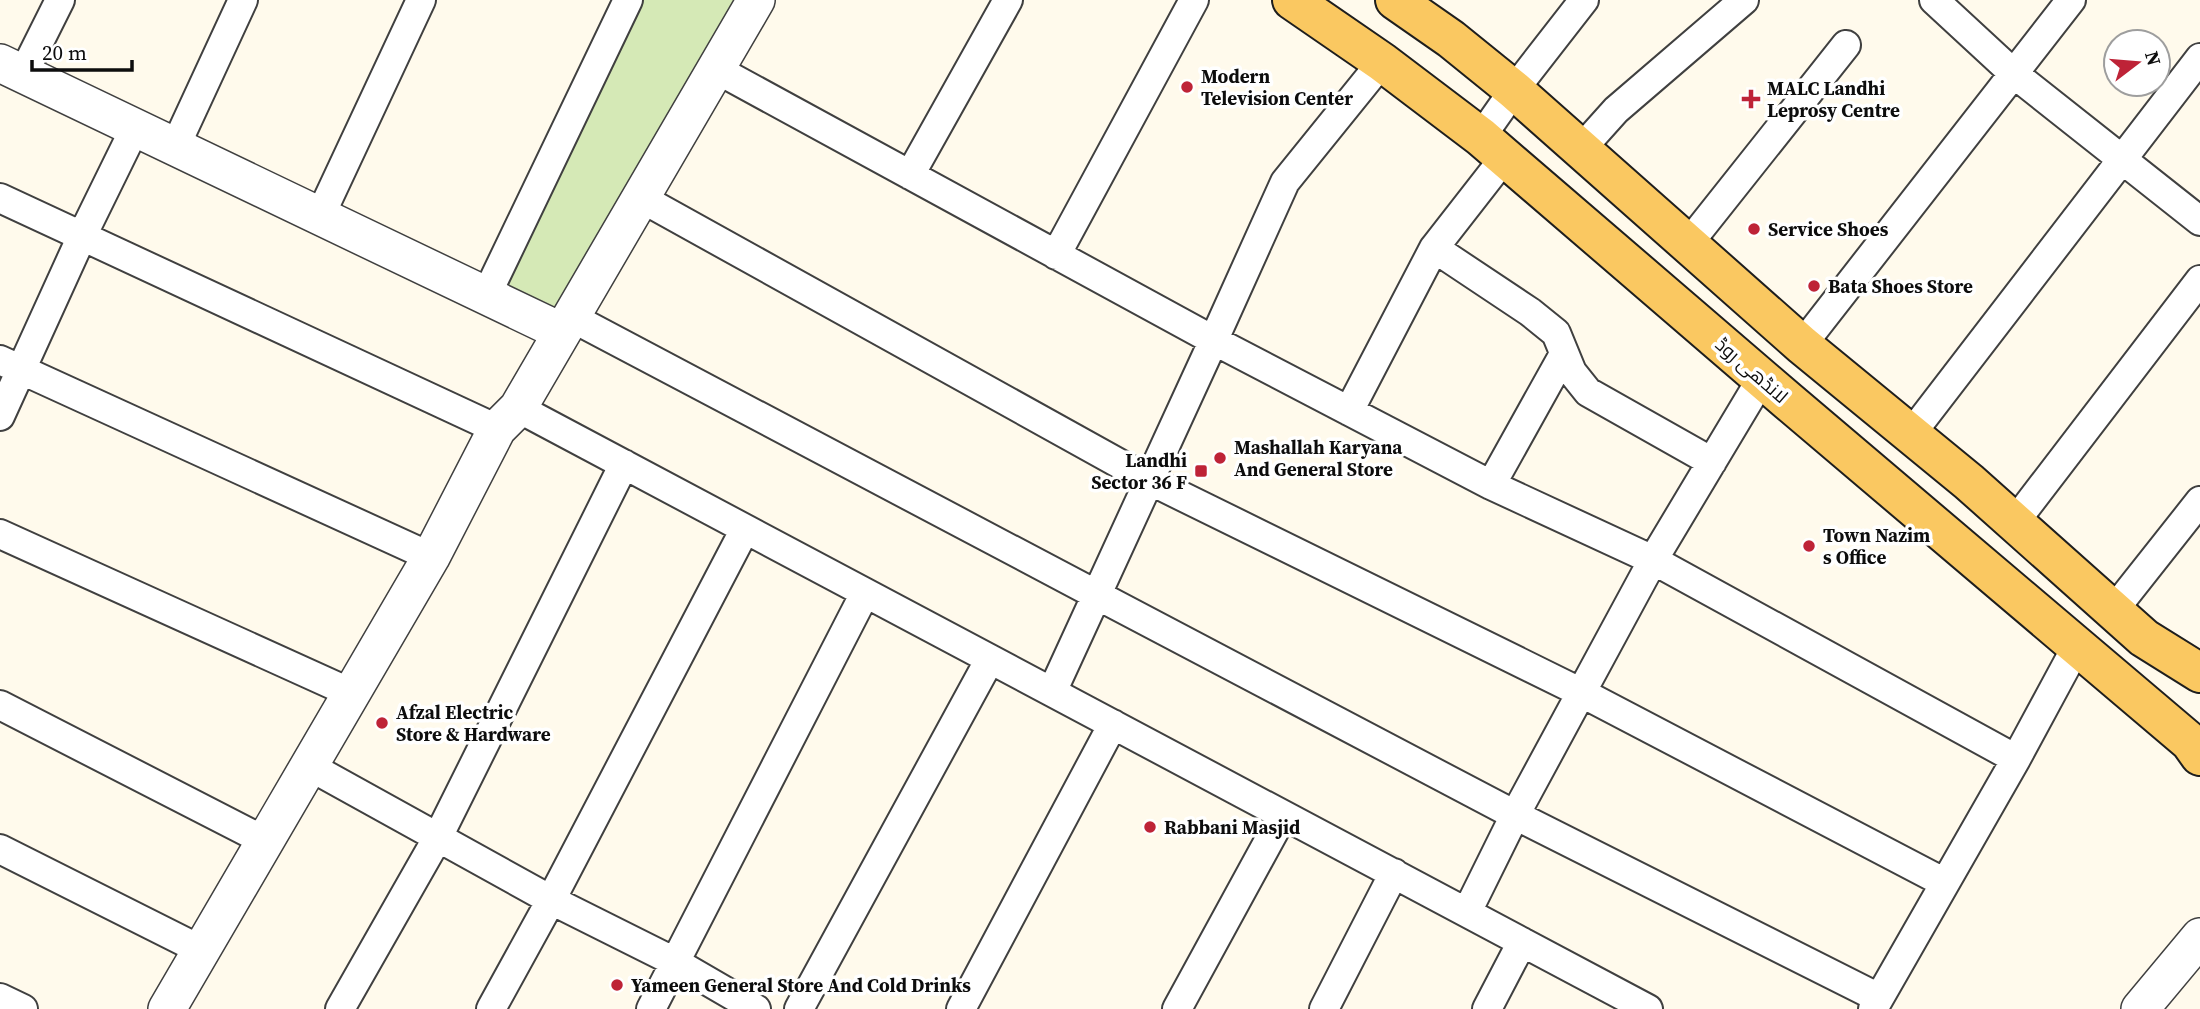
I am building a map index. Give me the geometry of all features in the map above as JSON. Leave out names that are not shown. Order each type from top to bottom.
[{"type":"main road","name":"لانڈھی روڈ","points":[[1292,0],[1382,62],[1493,147],[2190,742],[2200,755]]},
{"type":"main road","points":[[1395,0],[1451,39],[1514,90],[1802,345],[1911,434],[2144,639],[2200,673]]},
{"type":"street","points":[[60,0],[12,69],[485,296],[567,324],[1097,596],[1876,1004],[2016,759],[2077,646]]},
{"type":"street","points":[[174,147],[243,0]]},
{"type":"street","points":[[320,216],[421,0]]},
{"type":"street","points":[[485,296],[628,0]]},
{"type":"street","points":[[910,175],[1008,0]]},
{"type":"street","points":[[1056,255],[1194,0]]},
{"type":"street","points":[[1349,411],[1434,248],[1493,147],[1514,90],[1584,0]]},
{"type":"street","points":[[1581,149],[1616,110],[1744,0]]},
{"type":"street","points":[[1934,0],[2013,73],[2200,221]]},
{"type":"street","points":[[1802,345],[2071,0]]},
{"type":"street","points":[[167,1009],[431,557],[507,418],[567,324],[716,69],[748,3]]},
{"type":"street","points":[[1688,244],[1846,45]]},
{"type":"street","points":[[1911,434],[2200,58]]},
{"type":"street","points":[[1052,692],[1285,182],[1382,62]]},
{"type":"street","points":[[716,69],[1213,340],[1491,485],[1653,560],[2016,759]]},
{"type":"street","points":[[0,416],[11,365],[82,236],[135,128]]},
{"type":"street","points":[[0,198],[82,236],[507,418],[624,464],[1467,912],[1639,1007]]},
{"type":"street","points":[[641,198],[1149,480],[1582,693],[1945,883]]},
{"type":"street","points":[[1434,248],[1556,333],[1572,372],[1588,391],[1712,463]]},
{"type":"street","points":[[2014,523],[2200,280]]},
{"type":"street","points":[[1491,485],[1564,354]]},
{"type":"street","points":[[11,365],[431,557]]},
{"type":"street","points":[[1467,912],[1516,814],[1653,560],[1762,378]]},
{"type":"street","points":[[340,1009],[438,837],[624,464]]},
{"type":"street","points":[[2113,611],[2200,502]]},
{"type":"street","points":[[491,1009],[745,529]]},
{"type":"street","points":[[0,534],[351,693]]},
{"type":"street","points":[[650,1009],[865,593]]},
{"type":"street","points":[[799,1009],[990,659]]},
{"type":"street","points":[[0,705],[265,841]]},
{"type":"street","points":[[961,1009],[1113,724]]},
{"type":"street","points":[[309,766],[551,900],[676,962],[756,1009]]},
{"type":"street","points":[[1177,1009],[1283,815]]},
{"type":"street","points":[[0,849],[201,950]]},
{"type":"street","points":[[1324,1009],[1394,873]]},
{"type":"street","points":[[2140,1009],[2200,937]]},
{"type":"street","points":[[1487,1009],[1521,942]]},
{"type":"street","points":[[0,998],[23,1009]]},
{"type":"green space","points":[[628,0],[736,0],[562,332],[486,296]]},
{"type":"place","name":"Modern Television Center","points":[[1187,87]]},
{"type":"place","name":"MALC Landhi Leprosy Centre","points":[[1751,99]]},
{"type":"place","name":"Service Shoes","points":[[1754,229]]},
{"type":"place","name":"Bata Shoes Store","points":[[1814,286]]},
{"type":"place","name":"Mashallah Karyana And General Store","points":[[1220,458]]},
{"type":"place","name":"Landhi Sector 36 F","points":[[1201,471]]},
{"type":"place","name":"Town Nazim s Office","points":[[1809,546]]},
{"type":"place","name":"Afzal Electric Store & Hardware","points":[[382,723]]},
{"type":"place","name":"Rabbani Masjid","points":[[1150,827]]},
{"type":"place","name":"Yameen General Store And Cold Drinks","points":[[617,985]]}]
